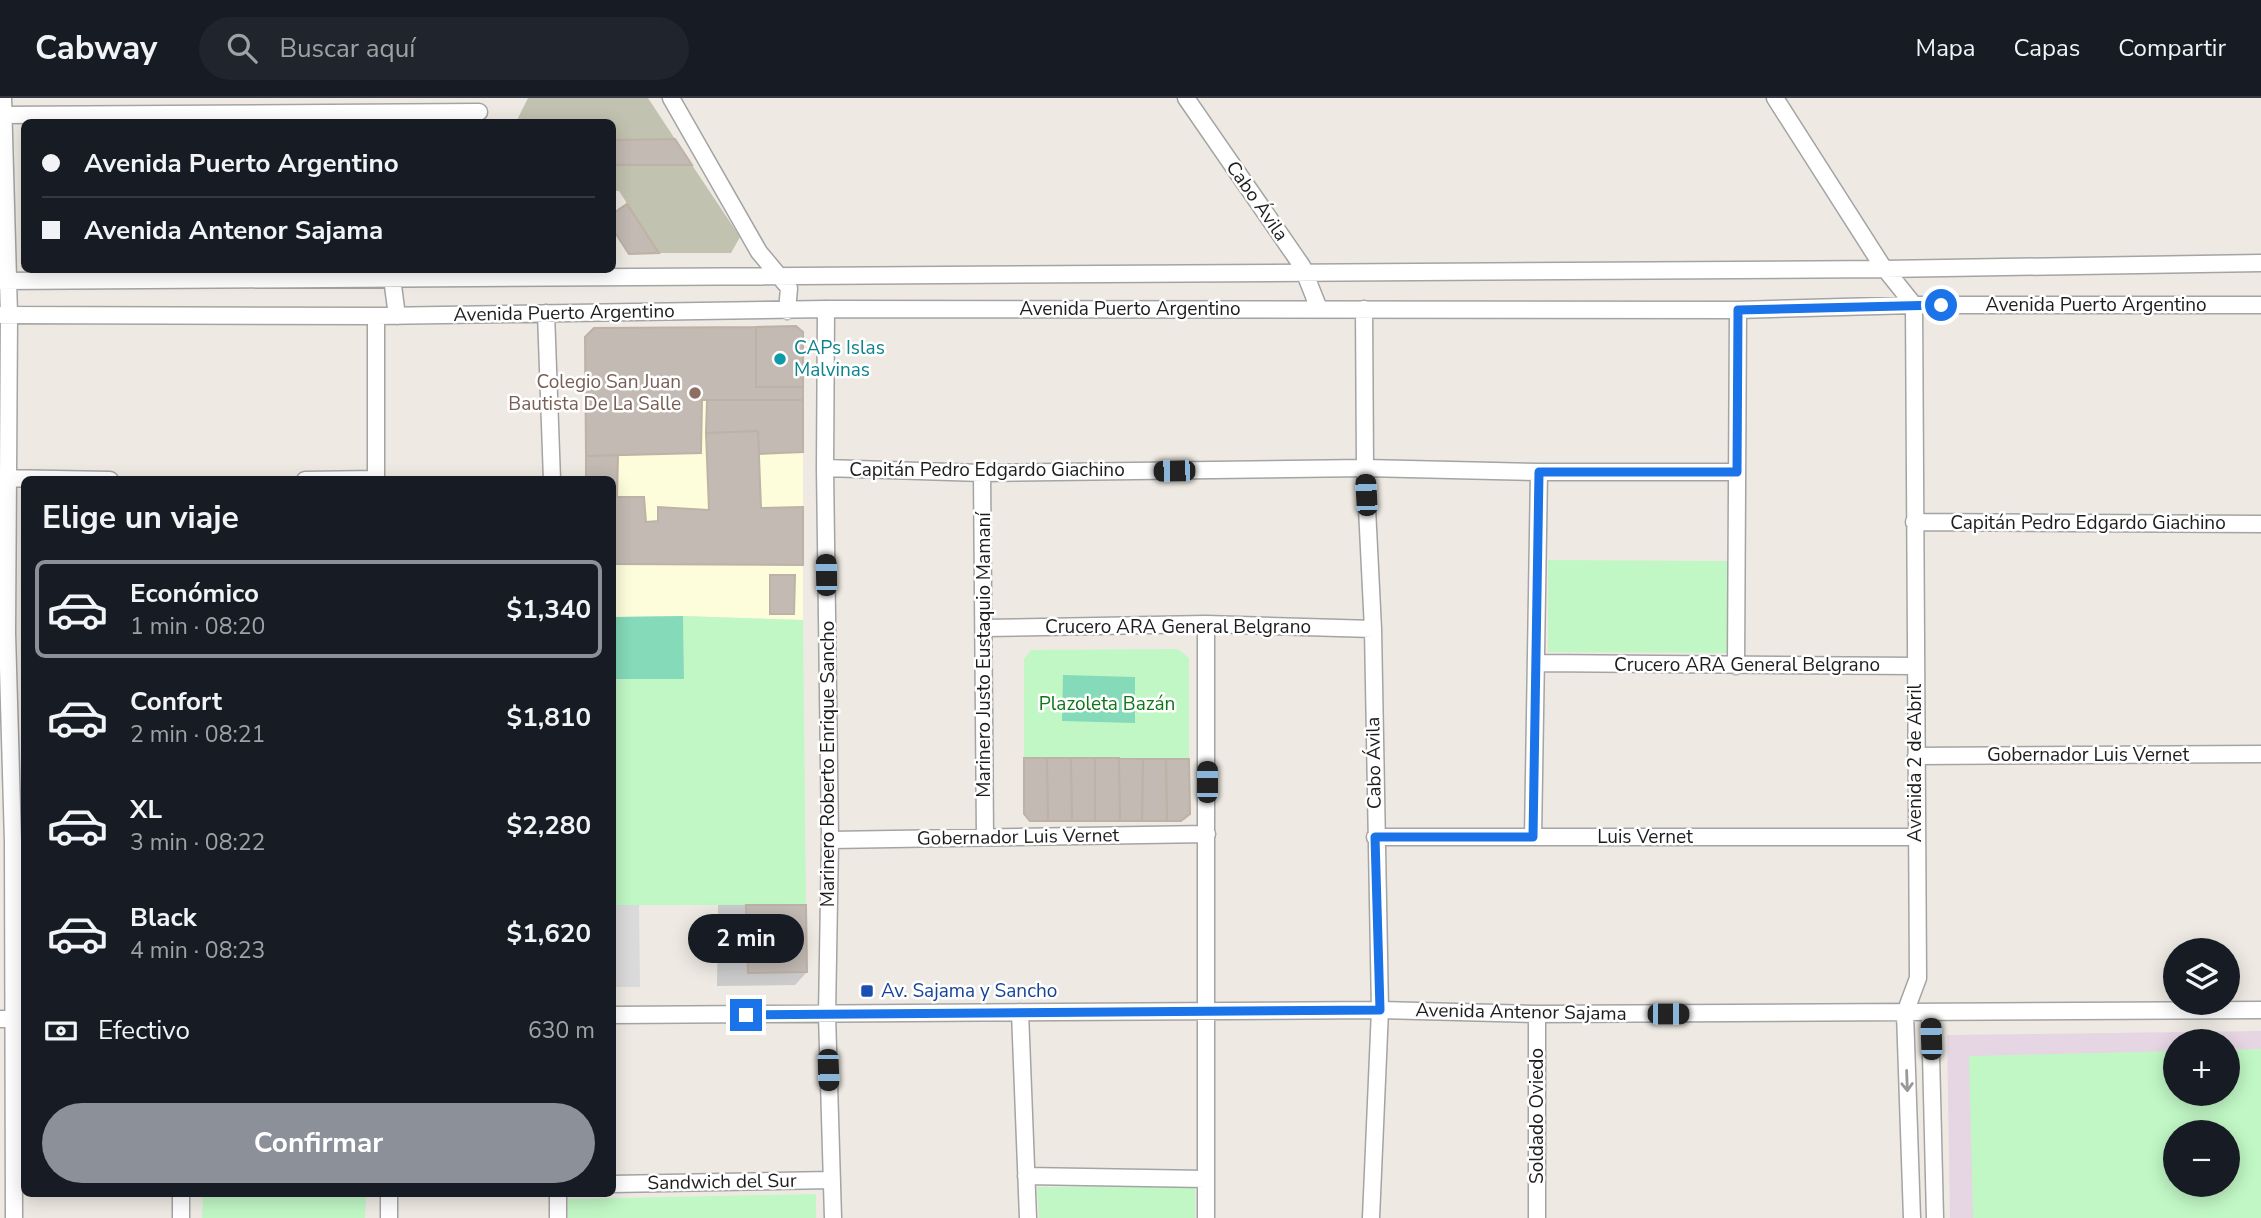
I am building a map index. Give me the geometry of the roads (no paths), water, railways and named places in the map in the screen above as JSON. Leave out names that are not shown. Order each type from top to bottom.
[{"type":"street","points":[[3,98],[4,633],[19,842],[12,1019],[14,1218]]},
{"type":"street","points":[[671,98],[760,252],[789,288],[787,311]]},
{"type":"street","name":"Cabo Ávila","points":[[1186,98],[1304,272],[1320,309]]},
{"type":"street","points":[[1775,98],[1885,269],[1914,305]]},
{"type":"street","points":[[2,115],[479,111]]},
{"type":"street","name":"Avenida Puerto Argentino","points":[[4,281],[394,274],[779,275],[1885,269],[2261,264]]},
{"type":"street","points":[[394,274],[397,316]]},
{"type":"street","name":"Avenida Puerto Argentino","points":[[5,315],[397,316],[826,309],[1738,310],[1914,305],[2261,305]]},
{"type":"street","name":"Avenida 2 de Abril","points":[[1912,1218],[1905,1013],[1917,978],[1914,305]]},
{"type":"street","name":"Marinero Roberto Enrique Sancho","points":[[826,309],[825,468],[830,840],[827,1015],[833,1218]]},
{"type":"street","name":"Cabo Ávila","points":[[1364,309],[1365,468],[1373,629],[1380,1010],[1371,1218]]},
{"type":"street","points":[[1736,666],[1738,310]]},
{"type":"street","points":[[546,313],[552,476]]},
{"type":"street","points":[[376,316],[376,476]]},
{"type":"street","name":"Capitán Pedro Edgardo Giachino","points":[[825,468],[982,473],[1365,468],[1539,472],[1737,472]]},
{"type":"street","points":[[1533,837],[1539,472]]},
{"type":"street","name":"Marinero Justo Eustaquio Mamaní","points":[[982,473],[985,837]]},
{"type":"street","name":"Capitán Pedro Edgardo Giachino","points":[[1914,522],[2261,524]]},
{"type":"street","points":[[1206,624],[1206,1218]]},
{"type":"street","name":"Crucero ARA General Belgrano","points":[[984,628],[1206,624],[1373,629]]},
{"type":"street","name":"Crucero ARA General Belgrano","points":[[1537,663],[1915,666]]},
{"type":"street","name":"Gobernador Luis Vernet","points":[[1916,756],[2261,754]]},
{"type":"street","name":"Gobernador Luis Vernet","points":[[830,840],[1207,834]]},
{"type":"street","name":"Luis Vernet","points":[[1375,837],[1916,837]]},
{"type":"street","name":"Avenida Antenor Sajama","points":[[616,1015],[1380,1010],[1536,1014],[2261,1010]]},
{"type":"street","points":[[1020,1012],[1028,1218]]},
{"type":"street","points":[[1930,1013],[1935,1218]]},
{"type":"street","name":"Soldado Oviedo","points":[[1536,1014],[1537,1218]]},
{"type":"street","points":[[1027,1176],[1206,1179]]},
{"type":"street","name":"Sandwich del Sur","points":[[616,1184],[832,1180]]},
{"type":"street","points":[[181,1197],[181,1218]]},
{"type":"street","points":[[389,1197],[389,1218]]},
{"type":"street","points":[[558,1197],[558,1218]]},
{"type":"place","name":"CAPs Islas Malvinas","points":[[780,359]]},
{"type":"place","name":"Colegio San Juan Bautista De La Salle","points":[[695,393]]},
{"type":"place","name":"Av. Sajama y Sancho","points":[[867,991]]},
{"type":"park label","name":"Plazoleta Bazán","points":[[1107,704]]}]
